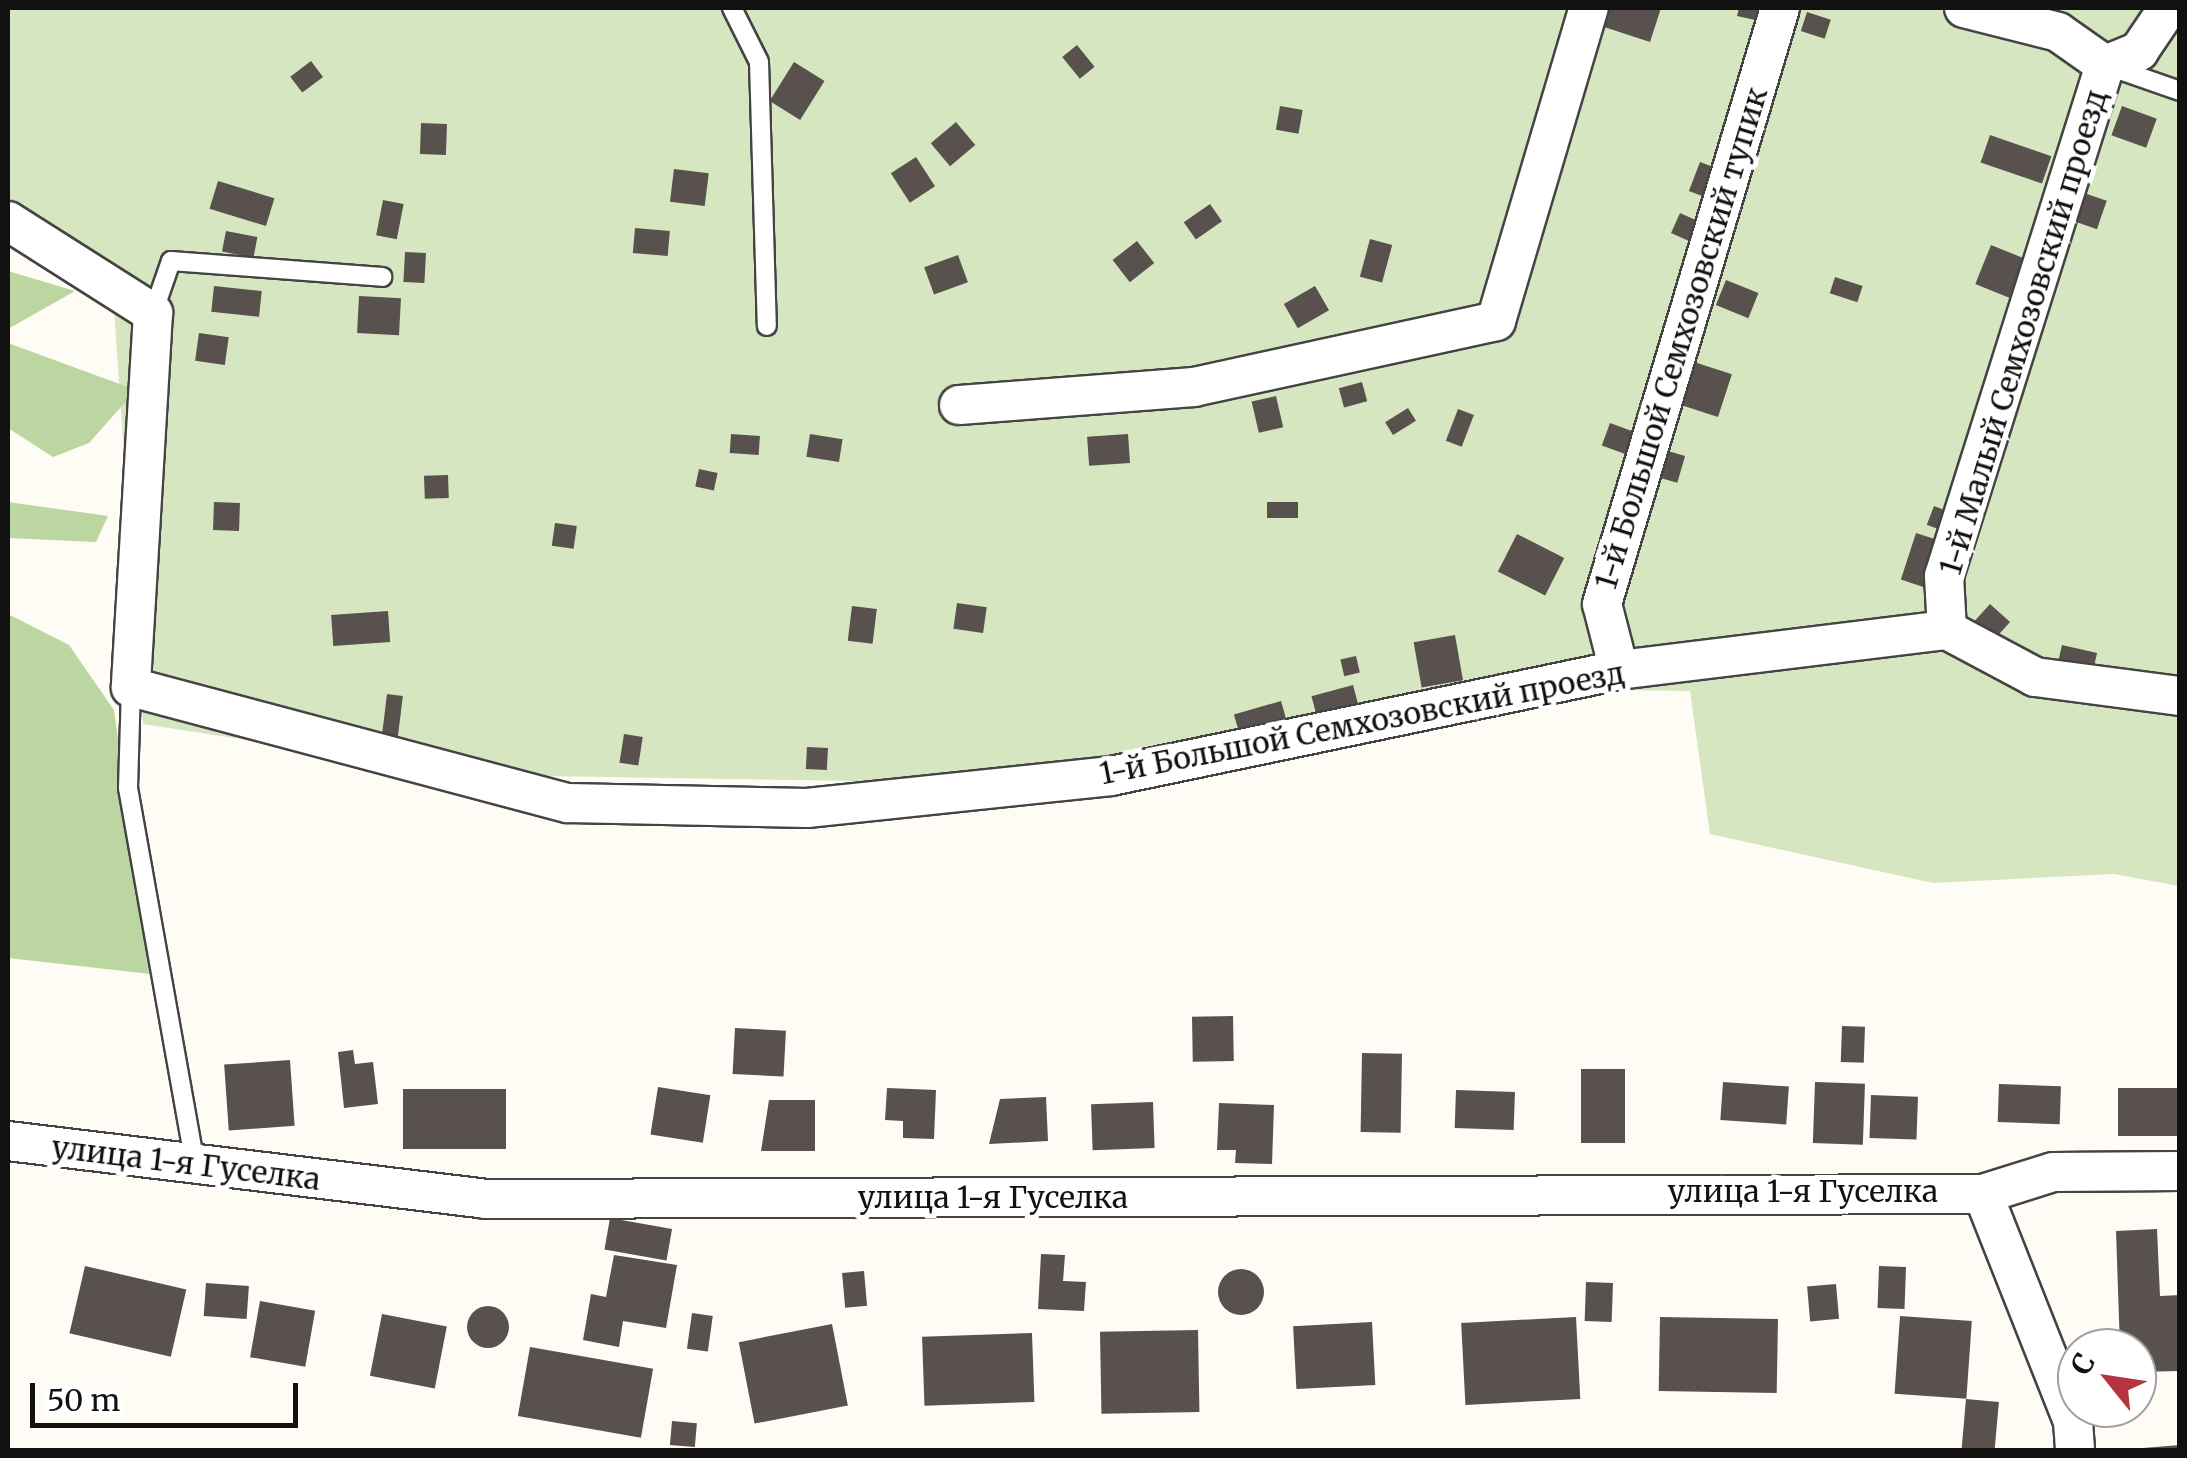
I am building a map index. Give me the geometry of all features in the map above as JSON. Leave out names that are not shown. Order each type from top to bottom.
[{"type":"street","points":[[959,405],[1194,386],[1496,320],[1589,8]]},
{"type":"street","name":"1-й Большой Семхозовский тупик","points":[[1618,670],[1602,604],[1780,8]]},
{"type":"street","points":[[1964,8],[2058,32],[2105,65]]},
{"type":"street","name":"1-й Малый Семхозовский проезд","points":[[1947,630],[1944,576],[2105,65],[2139,51],[2168,8]]},
{"type":"street","points":[[8,222],[153,313],[131,687]]},
{"type":"street","points":[[1947,630],[2036,677],[2180,696]]},
{"type":"street","name":"1-й Большой Семхозовский проезд","points":[[131,687],[568,803],[807,808],[1112,776],[1618,670],[1947,630]]},
{"type":"street","name":"улица 1-я Гуселка","points":[[8,1140],[194,1160],[484,1199],[1983,1194],[2053,1172],[2180,1171]]},
{"type":"street","name":"улица 1-я Гуселка","points":[[1983,1194],[2048,1352],[2075,1450]]},
{"type":"lane","points":[[732,8],[758,62],[767,326]]},
{"type":"lane","points":[[2105,65],[2180,91]]},
{"type":"lane","points":[[153,313],[171,262],[382,277]]},
{"type":"lane","points":[[131,687],[128,788],[194,1160]]},
{"type":"green space","points":[[8,8],[2179,8],[2179,886],[2114,874],[1933,883],[1710,834],[1690,691],[1612,690],[1122,785],[474,775],[143,724],[111,267],[8,200]]},
{"type":"green space","points":[[8,271],[75,291],[8,329]]},
{"type":"green space","points":[[8,343],[136,390],[89,443],[53,457],[8,428]]},
{"type":"green space","points":[[8,502],[108,516],[96,542],[8,538]]},
{"type":"green space","points":[[8,614],[69,645],[114,710],[150,974],[8,958]]},
{"type":"building","points":[[1604,8],[1661,8],[1650,42],[1598,25]]},
{"type":"building","points":[[1739,8],[1758,8],[1755,20],[1737,16]]},
{"type":"building","points":[[1807,12],[1831,20],[1825,39],[1801,31]]},
{"type":"building","points":[[1077,45],[1095,67],[1080,79],[1062,57]]},
{"type":"building","points":[[311,61],[323,77],[302,93],[290,77]]},
{"type":"building","points":[[794,62],[825,81],[800,120],[770,101]]},
{"type":"building","points":[[1280,106],[1303,110],[1298,134],[1276,130]]},
{"type":"building","points":[[2122,106],[2157,119],[2146,148],[2111,135]]},
{"type":"building","points":[[956,122],[975,145],[950,166],[931,143]]},
{"type":"building","points":[[421,123],[447,124],[446,155],[420,154]]},
{"type":"building","points":[[1990,135],[2051,156],[2042,184],[1981,162]]},
{"type":"building","points":[[916,157],[935,186],[910,203],[891,173]]},
{"type":"building","points":[[1700,162],[1718,169],[1707,198],[1689,191]]},
{"type":"building","points":[[674,169],[709,173],[705,206],[670,202]]},
{"type":"building","points":[[218,181],[274,198],[266,226],[210,209]]},
{"type":"building","points":[[2084,193],[2107,201],[2097,229],[2074,221]]},
{"type":"building","points":[[383,200],[404,204],[397,239],[376,235]]},
{"type":"building","points":[[1210,204],[1222,221],[1196,240],[1184,222]]},
{"type":"building","points":[[1680,213],[1700,222],[1691,242],[1671,233]]},
{"type":"building","points":[[635,228],[670,231],[668,256],[633,253]]},
{"type":"building","points":[[226,231],[257,237],[253,258],[222,252]]},
{"type":"building","points":[[1370,239],[1392,245],[1382,283],[1360,277]]},
{"type":"building","points":[[1137,241],[1154,263],[1130,282],[1113,260]]},
{"type":"building","points":[[1991,245],[2028,260],[2012,299],[1975,284]]},
{"type":"building","points":[[405,252],[426,253],[424,283],[403,282]]},
{"type":"building","points":[[958,255],[968,282],[934,295],[924,267]]},
{"type":"building","points":[[1835,277],[1863,286],[1857,302],[1830,293]]},
{"type":"building","points":[[1726,280],[1758,293],[1748,318],[1716,305]]},
{"type":"building","points":[[214,286],[262,291],[259,317],[211,312]]},
{"type":"building","points":[[1315,286],[1329,310],[1298,328],[1284,304]]},
{"type":"building","points":[[359,296],[401,298],[399,335],[357,333]]},
{"type":"building","points":[[199,333],[229,337],[225,365],[195,361]]},
{"type":"building","points":[[1691,361],[1732,374],[1718,417],[1677,404]]},
{"type":"building","points":[[1362,382],[1367,401],[1344,408],[1339,388]]},
{"type":"building","points":[[1276,396],[1283,427],[1259,433],[1252,402]]},
{"type":"building","points":[[1408,408],[1416,421],[1393,435],[1385,422]]},
{"type":"building","points":[[1458,409],[1474,415],[1462,447],[1446,441]]},
{"type":"building","points":[[1610,423],[1635,432],[1627,455],[1602,446]]},
{"type":"building","points":[[731,434],[760,436],[759,455],[730,453]]},
{"type":"building","points":[[810,434],[843,439],[839,462],[806,457]]},
{"type":"building","points":[[1128,434],[1130,463],[1089,466],[1087,437]]},
{"type":"building","points":[[1661,449],[1685,456],[1677,483],[1653,476]]},
{"type":"building","points":[[699,469],[718,473],[714,491],[695,487]]},
{"type":"building","points":[[448,475],[449,498],[425,499],[424,476]]},
{"type":"building","points":[[214,502],[240,503],[239,531],[213,530]]},
{"type":"building","points":[[1267,502],[1298,502],[1298,518],[1267,518]]},
{"type":"building","points":[[1934,506],[1950,512],[1943,531],[1927,525]]},
{"type":"building","points":[[555,523],[577,526],[574,549],[552,546]]},
{"type":"building","points":[[1916,533],[1941,541],[1926,588],[1901,580]]},
{"type":"building","points":[[1517,534],[1564,558],[1545,595],[1498,571]]},
{"type":"building","points":[[957,603],[987,607],[983,633],[953,629]]},
{"type":"building","points":[[1990,604],[2010,622],[1991,643],[1971,625]]},
{"type":"building","points":[[852,606],[877,609],[873,644],[848,641]]},
{"type":"building","points":[[388,611],[390,642],[333,646],[331,615]]},
{"type":"building","points":[[1455,635],[1463,680],[1422,688],[1414,642]]},
{"type":"building","points":[[2062,645],[2097,653],[2090,684],[2055,676]]},
{"type":"building","points":[[1356,656],[1360,673],[1344,676],[1340,660]]},
{"type":"building","points":[[1353,685],[1359,708],[1318,719],[1311,696]]},
{"type":"building","points":[[387,694],[403,696],[397,745],[381,743]]},
{"type":"building","points":[[1281,701],[1289,729],[1242,742],[1234,715]]},
{"type":"building","points":[[624,734],[643,737],[638,766],[619,763]]},
{"type":"building","points":[[807,747],[828,748],[827,770],[806,769]]},
{"type":"building","points":[[1233,1016],[1234,1061],[1193,1062],[1192,1017]]},
{"type":"building","points":[[1842,1026],[1865,1027],[1864,1063],[1841,1062]]},
{"type":"building","points":[[735,1028],[786,1031],[784,1077],[733,1074]]},
{"type":"building","points":[[353,1050],[355,1064],[373,1062],[378,1104],[344,1108],[338,1052]]},
{"type":"building","points":[[1362,1053],[1402,1054],[1401,1133],[1361,1132]]},
{"type":"building","points":[[290,1060],[295,1126],[229,1130],[224,1065]]},
{"type":"building","points":[[1581,1069],[1625,1069],[1625,1143],[1581,1143]]},
{"type":"building","points":[[1723,1082],[1789,1087],[1786,1125],[1720,1120]]},
{"type":"building","points":[[1815,1082],[1865,1084],[1863,1145],[1813,1143]]},
{"type":"building","points":[[1999,1084],[2061,1086],[2060,1124],[1998,1122]]},
{"type":"building","points":[[658,1087],[710,1095],[703,1143],[650,1134]]},
{"type":"building","points":[[887,1088],[936,1090],[934,1139],[903,1138],[903,1121],[885,1120]]},
{"type":"building","points":[[2118,1088],[2180,1088],[2180,1136],[2118,1136]]},
{"type":"building","points":[[403,1089],[506,1089],[506,1149],[403,1149]]},
{"type":"building","points":[[1456,1090],[1515,1092],[1514,1130],[1455,1128]]},
{"type":"building","points":[[1871,1095],[1918,1097],[1916,1140],[1869,1138]]},
{"type":"building","points":[[1046,1097],[1048,1141],[989,1144],[1000,1099]]},
{"type":"building","points":[[769,1100],[815,1100],[815,1151],[761,1151]]},
{"type":"building","points":[[1153,1102],[1155,1148],[1093,1150],[1091,1104]]},
{"type":"building","points":[[1219,1103],[1274,1105],[1272,1164],[1235,1163],[1236,1150],[1217,1150]]},
{"type":"building","points":[[610,1218],[672,1229],[666,1260],[604,1250]]},
{"type":"building","points":[[2157,1229],[2160,1296],[2180,1295],[2180,1371],[2157,1372],[2157,1328],[2119,1328],[2116,1231]]},
{"type":"building","points":[[1041,1254],[1065,1255],[1063,1281],[1086,1282],[1084,1311],[1038,1309]]},
{"type":"building","points":[[614,1255],[677,1265],[666,1328],[623,1321],[619,1347],[583,1340],[591,1294],[606,1297]]},
{"type":"building","points":[[85,1266],[186,1289],[171,1357],[69,1333]]},
{"type":"building","points":[[1879,1266],[1906,1267],[1905,1309],[1878,1308]]},
{"type":"building","points":[[1241,1269],[1257,1276],[1264,1292],[1257,1308],[1241,1315],[1225,1308],[1218,1292],[1225,1276]]},
{"type":"building","points":[[864,1271],[867,1306],[845,1308],[842,1273]]},
{"type":"building","points":[[1586,1282],[1613,1283],[1612,1322],[1585,1321]]},
{"type":"building","points":[[206,1283],[249,1286],[247,1319],[204,1316]]},
{"type":"building","points":[[1836,1284],[1839,1319],[1810,1321],[1807,1287]]},
{"type":"building","points":[[260,1301],[315,1311],[305,1367],[250,1357]]},
{"type":"building","points":[[488,1306],[503,1312],[509,1327],[503,1342],[488,1348],[473,1342],[467,1327],[473,1312]]},
{"type":"building","points":[[692,1313],[713,1316],[708,1352],[687,1349]]},
{"type":"building","points":[[382,1314],[447,1327],[435,1388],[370,1376]]},
{"type":"building","points":[[1900,1316],[1972,1321],[1966,1399],[1895,1394]]},
{"type":"building","points":[[1576,1317],[1580,1399],[1465,1405],[1461,1323]]},
{"type":"building","points":[[1660,1317],[1778,1319],[1777,1393],[1659,1391]]},
{"type":"building","points":[[1372,1322],[1375,1385],[1296,1389],[1293,1326]]},
{"type":"building","points":[[832,1324],[848,1405],[755,1424],[739,1342]]},
{"type":"building","points":[[1198,1330],[1199,1412],[1101,1414],[1100,1332]]},
{"type":"building","points":[[1032,1333],[1034,1402],[924,1406],[922,1337]]},
{"type":"building","points":[[530,1347],[653,1369],[641,1438],[518,1416]]},
{"type":"building","points":[[1966,1399],[1999,1402],[1995,1450],[1962,1450]]},
{"type":"building","points":[[672,1421],[697,1423],[695,1447],[670,1445]]},
{"type":"building","points":[[2180,1445],[2180,1450],[2143,1450],[2143,1448]]}]
